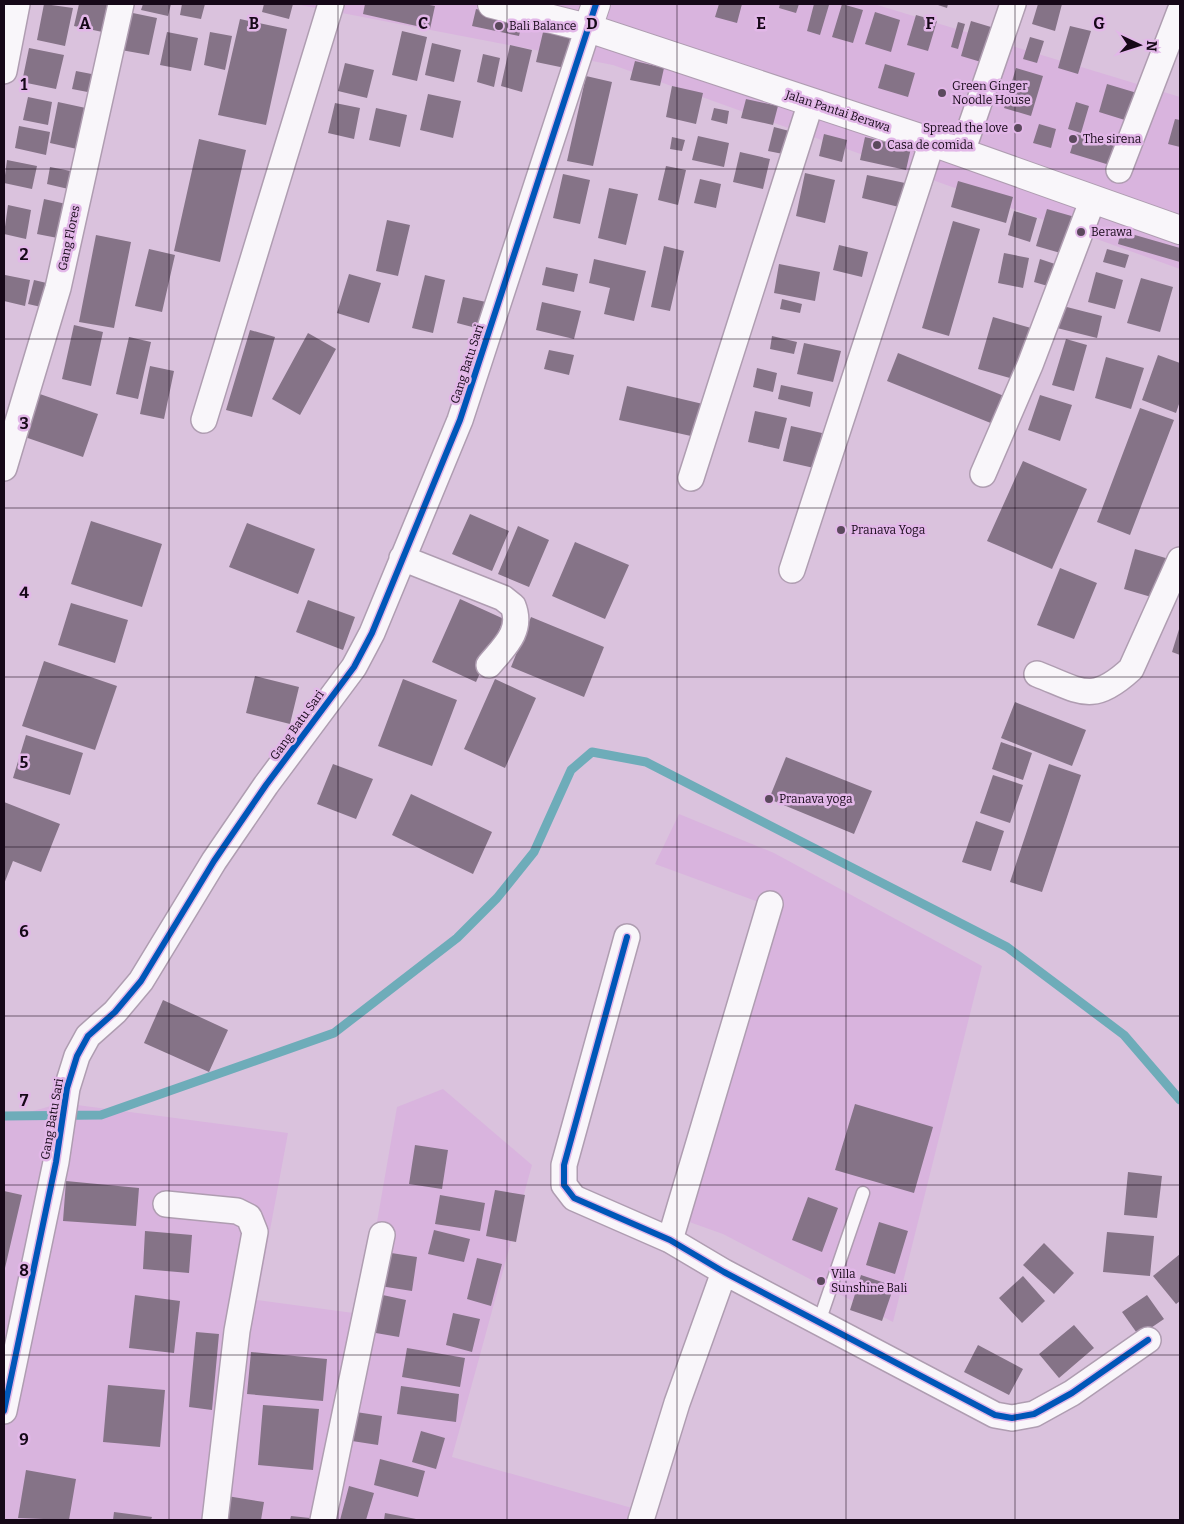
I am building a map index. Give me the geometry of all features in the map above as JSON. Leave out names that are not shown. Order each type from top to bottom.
[{"type":"street","points":[[4,71],[18,4]]},
{"type":"street","name":"Gang Flores","points":[[4,468],[58,288],[122,4]]},
{"type":"street","points":[[204,420],[331,4]]},
{"type":"street","name":"Jalan Pantai Berawa","points":[[492,4],[592,16],[811,102],[962,152],[1108,189],[1180,230]]},
{"type":"street","points":[[962,152],[1013,4]]},
{"type":"street","points":[[983,474],[1108,189],[1180,11]]},
{"type":"street","name":"Gang Batu Sari","points":[[4,1411],[56,1162],[67,1088],[81,1047],[140,981],[214,861],[266,785],[354,667],[384,607],[402,558],[460,420],[592,16]]},
{"type":"street","points":[[691,478],[811,102]]},
{"type":"street","points":[[792,570],[932,142]]},
{"type":"street","points":[[402,558],[503,598],[513,606],[517,624],[513,636],[489,665]]},
{"type":"street","points":[[1037,674],[1078,690],[1091,692],[1104,690],[1116,683],[1130,669],[1180,560]]},
{"type":"street","points":[[670,1240],[770,904]]},
{"type":"street","points":[[627,936],[564,1165],[564,1185],[574,1198],[670,1240],[724,1272],[995,1415],[1012,1418],[1034,1414],[1064,1397],[1148,1340]]},
{"type":"street","points":[[166,1204],[237,1211],[248,1217],[255,1232],[237,1332],[215,1520]]},
{"type":"street","points":[[324,1520],[382,1235]]},
{"type":"street","points":[[641,1520],[677,1402],[724,1272]]},
{"type":"lane","points":[[819,1322],[863,1193]]},
{"type":"shaded area","points":[[295,4],[874,4],[1180,97],[1180,269],[613,65]]},
{"type":"shaded area","points":[[679,814],[774,853],[982,966],[893,1322],[723,1234],[681,1219],[764,904],[655,864]]},
{"type":"shaded area","points":[[443,1089],[532,1165],[452,1457],[639,1510],[638,1520],[4,1520],[4,1119],[62,1103],[288,1133],[257,1300],[361,1314],[397,1107]]},
{"type":"building","points":[[44,4],[73,8],[65,46],[37,40]]},
{"type":"building","points":[[79,4],[119,4],[112,34],[74,26]]},
{"type":"building","points":[[143,4],[171,4],[168,16],[141,10]]},
{"type":"building","points":[[182,4],[205,4],[201,19],[180,15]]},
{"type":"building","points":[[264,4],[293,4],[289,19],[262,12]]},
{"type":"building","points":[[365,4],[424,4],[435,6],[430,29],[363,14]]},
{"type":"building","points":[[719,4],[742,4],[737,23],[715,17]]},
{"type":"building","points":[[780,4],[799,4],[796,13],[779,8]]},
{"type":"building","points":[[814,4],[829,5],[820,35],[807,31]]},
{"type":"building","points":[[842,4],[863,10],[853,43],[832,37]]},
{"type":"building","points":[[935,4],[948,4],[947,8]]},
{"type":"building","points":[[1038,4],[1062,4],[1055,31],[1032,24]]},
{"type":"building","points":[[476,9],[523,19],[519,36],[472,26]]},
{"type":"building","points":[[128,12],[157,18],[149,55],[121,50]]},
{"type":"building","points":[[875,12],[900,20],[891,52],[865,44]]},
{"type":"building","points":[[916,15],[937,21],[928,51],[907,45]]},
{"type":"building","points":[[240,19],[287,29],[266,125],[218,115]]},
{"type":"building","points":[[971,21],[1001,30],[991,65],[961,56]]},
{"type":"building","points":[[958,22],[965,24],[958,49],[951,47]]},
{"type":"building","points":[[1070,26],[1091,31],[1078,74],[1058,68]]},
{"type":"building","points":[[544,28],[572,34],[565,68],[536,62]]},
{"type":"building","points":[[402,31],[427,37],[417,81],[392,75]]},
{"type":"building","points":[[167,32],[198,38],[191,71],[160,65]]},
{"type":"building","points":[[210,32],[232,36],[225,70],[204,65]]},
{"type":"building","points":[[1030,37],[1044,41],[1037,63],[1023,59]]},
{"type":"building","points":[[432,43],[461,50],[454,82],[425,75]]},
{"type":"building","points":[[510,45],[532,50],[522,92],[501,86]]},
{"type":"building","points":[[29,48],[64,55],[56,89],[22,82]]},
{"type":"building","points":[[483,54],[500,58],[494,87],[477,82]]},
{"type":"building","points":[[635,61],[664,68],[660,86],[630,80]]},
{"type":"building","points":[[345,63],[374,70],[367,98],[338,91]]},
{"type":"building","points":[[885,64],[915,73],[908,97],[878,88]]},
{"type":"building","points":[[1016,68],[1043,76],[1031,116],[1004,108]]},
{"type":"building","points":[[76,71],[102,76],[98,94],[72,89]]},
{"type":"building","points":[[586,76],[612,82],[593,166],[567,161]]},
{"type":"building","points":[[1107,84],[1137,93],[1128,121],[1099,112]]},
{"type":"building","points":[[672,86],[703,93],[696,124],[666,117]]},
{"type":"building","points":[[428,94],[461,101],[453,138],[420,130]]},
{"type":"building","points":[[28,97],[52,102],[48,125],[23,120]]},
{"type":"building","points":[[746,99],[778,106],[773,125],[741,118]]},
{"type":"building","points":[[58,102],[95,110],[86,151],[50,143]]},
{"type":"building","points":[[1076,102],[1089,106],[1081,133],[1068,129]]},
{"type":"building","points":[[335,103],[360,108],[354,139],[328,133]]},
{"type":"building","points":[[376,108],[407,115],[400,147],[369,140]]},
{"type":"building","points":[[714,108],[729,111],[727,124],[711,120]]},
{"type":"building","points":[[1175,119],[1180,120],[1180,147],[1168,144]]},
{"type":"building","points":[[1039,124],[1056,129],[1051,148],[1033,143]]},
{"type":"building","points":[[19,126],[50,132],[46,155],[15,148]]},
{"type":"building","points":[[774,127],[793,132],[788,155],[768,151]]},
{"type":"building","points":[[824,134],[847,140],[842,162],[819,156]]},
{"type":"building","points":[[1076,134],[1119,146],[1113,166],[1070,153]]},
{"type":"building","points":[[698,136],[729,143],[724,167],[692,160]]},
{"type":"building","points":[[672,137],[685,140],[682,151],[670,149]]},
{"type":"building","points":[[865,137],[911,148],[906,170],[860,160]]},
{"type":"building","points":[[199,139],[246,150],[220,262],[174,251]]},
{"type":"building","points":[[740,152],[770,159],[763,189],[733,182]]},
{"type":"building","points":[[7,160],[37,166],[32,189],[4,183]]},
{"type":"building","points":[[666,166],[686,170],[678,205],[658,200]]},
{"type":"building","points":[[50,167],[81,173],[77,191],[47,184]]},
{"type":"building","points":[[805,173],[835,180],[825,223],[796,216]]},
{"type":"building","points":[[563,174],[590,180],[580,224],[553,218]]},
{"type":"building","points":[[867,175],[905,183],[899,207],[862,198]]},
{"type":"building","points":[[700,179],[721,184],[716,208],[694,203]]},
{"type":"building","points":[[958,181],[1013,197],[1006,223],[951,207]]},
{"type":"building","points":[[609,188],[638,194],[626,245],[598,238]]},
{"type":"building","points":[[44,199],[75,206],[68,240],[37,234]]},
{"type":"building","points":[[8,205],[31,210],[26,239],[4,234]]},
{"type":"building","points":[[1047,209],[1082,219],[1071,256],[1036,246]]},
{"type":"building","points":[[1014,211],[1037,218],[1030,242],[1008,235]]},
{"type":"building","points":[[387,220],[410,225],[398,276],[376,271]]},
{"type":"building","points":[[953,221],[980,229],[949,336],[922,328]]},
{"type":"building","points":[[1121,231],[1180,248],[1180,262],[1118,244]]},
{"type":"building","points":[[96,235],[131,242],[114,328],[79,322]]},
{"type":"building","points":[[839,245],[868,252],[862,277],[833,270]]},
{"type":"building","points":[[664,246],[684,251],[670,311],[651,307]]},
{"type":"building","points":[[149,249],[175,255],[162,312],[135,306]]},
{"type":"building","points":[[1107,249],[1129,255],[1125,268],[1103,262]]},
{"type":"building","points":[[1004,253],[1029,258],[1023,288],[998,283]]},
{"type":"building","points":[[594,259],[646,271],[634,321],[604,314],[610,288],[589,283]]},
{"type":"building","points":[[1040,259],[1064,267],[1058,289],[1034,282]]},
{"type":"building","points":[[779,264],[820,272],[815,301],[774,293]]},
{"type":"building","points":[[546,267],[578,274],[574,292],[542,285]]},
{"type":"building","points":[[1096,272],[1123,280],[1115,309],[1088,302]]},
{"type":"building","points":[[349,274],[381,283],[369,323],[337,313]]},
{"type":"building","points":[[5,275],[30,280],[25,306],[4,301]]},
{"type":"building","points":[[425,275],[445,280],[433,333],[412,328]]},
{"type":"building","points":[[1141,278],[1173,287],[1160,332],[1127,323]]},
{"type":"building","points":[[34,280],[55,285],[50,309],[28,304]]},
{"type":"building","points":[[463,297],[486,302],[480,329],[457,323]]},
{"type":"building","points":[[782,299],[802,304],[800,313],[780,309]]},
{"type":"building","points":[[542,302],[581,311],[574,339],[536,330]]},
{"type":"building","points":[[1059,305],[1102,316],[1097,338],[1053,327]]},
{"type":"building","points":[[993,317],[1031,328],[1017,380],[978,369]]},
{"type":"building","points":[[74,325],[103,332],[91,386],[62,379]]},
{"type":"building","points":[[250,330],[275,337],[252,417],[226,410]]},
{"type":"building","points":[[308,333],[336,349],[300,415],[272,399]]},
{"type":"building","points":[[772,336],[797,342],[794,354],[770,349]]},
{"type":"building","points":[[129,337],[151,342],[138,399],[116,394]]},
{"type":"building","points":[[1066,339],[1087,345],[1074,391],[1052,385]]},
{"type":"building","points":[[804,343],[841,351],[833,382],[797,374]]},
{"type":"building","points":[[549,350],[574,355],[569,375],[544,369]]},
{"type":"building","points":[[898,353],[1009,398],[998,426],[887,381]]},
{"type":"building","points":[[1158,355],[1180,363],[1180,401],[1176,413],[1142,400]]},
{"type":"building","points":[[1106,357],[1144,368],[1131,409],[1095,398]]},
{"type":"building","points":[[150,366],[174,371],[164,419],[140,414]]},
{"type":"building","points":[[757,368],[777,373],[773,392],[753,387]]},
{"type":"building","points":[[781,385],[813,392],[810,407],[778,399]]},
{"type":"building","points":[[627,386],[707,405],[700,438],[619,420]]},
{"type":"building","points":[[34,392],[98,414],[83,457],[19,435]]},
{"type":"building","points":[[1040,395],[1072,405],[1060,441],[1028,430]]},
{"type":"building","points":[[1140,408],[1174,420],[1130,535],[1097,522]]},
{"type":"building","points":[[755,411],[787,418],[779,449],[748,442]]},
{"type":"building","points":[[791,426],[822,433],[814,468],[783,461]]},
{"type":"building","points":[[1023,461],[1087,489],[1052,569],[987,541]]},
{"type":"building","points":[[470,514],[509,531],[492,571],[452,554]]},
{"type":"building","points":[[91,521],[162,544],[142,607],[71,584]]},
{"type":"building","points":[[247,523],[315,549],[298,594],[229,567]]},
{"type":"building","points":[[518,526],[549,540],[529,587],[498,574]]},
{"type":"building","points":[[575,542],[629,565],[605,619],[552,596]]},
{"type":"building","points":[[1135,549],[1169,559],[1158,599],[1124,589]]},
{"type":"building","points":[[1060,568],[1097,583],[1074,639],[1037,625]]},
{"type":"building","points":[[460,599],[504,619],[476,682],[432,662]]},
{"type":"building","points":[[308,600],[355,617],[343,650],[296,632]]},
{"type":"building","points":[[71,603],[128,620],[115,663],[58,645]]},
{"type":"building","points":[[531,617],[604,647],[584,697],[511,667]]},
{"type":"building","points":[[1180,626],[1180,655],[1172,652]]},
{"type":"building","points":[[44,661],[117,686],[95,750],[22,726]]},
{"type":"building","points":[[255,676],[299,687],[290,724],[246,713]]},
{"type":"building","points":[[403,679],[457,700],[432,766],[378,746]]},
{"type":"building","points":[[495,679],[536,698],[505,768],[464,749]]},
{"type":"building","points":[[1015,702],[1086,730],[1072,766],[1001,738]]},
{"type":"building","points":[[26,735],[83,753],[70,795],[13,778]]},
{"type":"building","points":[[1001,742],[1032,753],[1023,780],[992,769]]},
{"type":"building","points":[[786,757],[872,791],[854,834],[769,799]]},
{"type":"building","points":[[333,764],[373,779],[356,819],[317,804]]},
{"type":"building","points":[[1049,764],[1081,775],[1042,892],[1010,882]]},
{"type":"building","points":[[993,775],[1023,785],[1010,823],[980,813]]},
{"type":"building","points":[[411,794],[492,832],[473,874],[392,835]]},
{"type":"building","points":[[4,802],[60,824],[41,872],[13,861],[4,884]]},
{"type":"building","points":[[976,821],[1004,831],[991,871],[962,862]]},
{"type":"building","points":[[163,1000],[228,1030],[209,1072],[144,1043]]},
{"type":"building","points":[[855,1104],[933,1127],[914,1193],[835,1170]]},
{"type":"building","points":[[415,1145],[448,1150],[442,1189],[409,1184]]},
{"type":"building","points":[[1128,1172],[1162,1176],[1157,1218],[1124,1215]]},
{"type":"building","points":[[66,1181],[139,1188],[136,1226],[63,1221]]},
{"type":"building","points":[[495,1190],[525,1195],[516,1242],[486,1236]]},
{"type":"building","points":[[4,1191],[22,1195],[5,1268],[4,1267]]},
{"type":"building","points":[[440,1195],[485,1203],[480,1231],[435,1224]]},
{"type":"building","points":[[808,1197],[838,1208],[822,1252],[792,1240]]},
{"type":"building","points":[[879,1222],[908,1231],[895,1274],[866,1265]]},
{"type":"building","points":[[434,1230],[470,1239],[464,1262],[428,1254]]},
{"type":"building","points":[[145,1231],[192,1235],[189,1273],[143,1269]]},
{"type":"building","points":[[1107,1232],[1154,1236],[1150,1276],[1103,1272]]},
{"type":"building","points":[[1044,1243],[1074,1273],[1054,1294],[1023,1265]]},
{"type":"building","points":[[385,1252],[417,1257],[412,1291],[380,1286]]},
{"type":"building","points":[[1180,1254],[1180,1301],[1176,1304],[1153,1276]]},
{"type":"building","points":[[477,1258],[502,1264],[491,1306],[467,1299]]},
{"type":"building","points":[[861,1275],[894,1286],[882,1321],[850,1310]]},
{"type":"building","points":[[1023,1276],[1045,1301],[1022,1323],[999,1298]]},
{"type":"building","points":[[378,1294],[406,1300],[399,1337],[370,1332]]},
{"type":"building","points":[[135,1295],[180,1301],[174,1353],[129,1348]]},
{"type":"building","points":[[1147,1295],[1164,1319],[1139,1336],[1122,1312]]},
{"type":"building","points":[[453,1313],[480,1319],[472,1352],[446,1345]]},
{"type":"building","points":[[1074,1325],[1094,1348],[1059,1378],[1039,1354]]},
{"type":"building","points":[[196,1332],[219,1334],[212,1410],[189,1407]]},
{"type":"building","points":[[978,1345],[1023,1369],[1009,1395],[964,1372]]},
{"type":"building","points":[[407,1348],[465,1358],[460,1387],[402,1377]]},
{"type":"building","points":[[251,1352],[327,1359],[323,1401],[247,1394]]},
{"type":"building","points":[[108,1385],[165,1390],[160,1447],[103,1442]]},
{"type":"building","points":[[401,1386],[459,1394],[456,1422],[397,1414]]},
{"type":"building","points":[[263,1405],[319,1409],[313,1470],[258,1465]]},
{"type":"building","points":[[356,1412],[382,1416],[378,1445],[352,1441]]},
{"type":"building","points":[[421,1431],[445,1438],[436,1469],[412,1462]]},
{"type":"building","points":[[380,1459],[425,1471],[418,1497],[374,1485]]},
{"type":"building","points":[[26,1470],[76,1479],[69,1520],[18,1518]]},
{"type":"building","points":[[349,1486],[374,1493],[366,1520],[340,1520]]},
{"type":"building","points":[[227,1496],[264,1502],[261,1520],[223,1520]]},
{"type":"building","points":[[114,1512],[152,1517],[151,1520],[113,1520]]},
{"type":"building","points":[[385,1513],[416,1519],[416,1520],[384,1520]]},
{"type":"building","points":[[291,1516],[310,1518],[310,1520],[290,1520]]},
{"type":"waterway","points":[[4,1116],[101,1115],[334,1033],[457,938],[497,898],[534,852],[571,770],[592,752],[646,762],[1007,947],[1124,1035],[1180,1100]]},
{"type":"cycle path","points":[[4,1411],[56,1162],[67,1088],[77,1056],[88,1036],[115,1012],[141,981],[214,861],[266,785],[354,667],[372,633],[460,420],[596,4]]},
{"type":"cycle path","points":[[627,937],[564,1165],[564,1185],[574,1198],[670,1240],[724,1272],[995,1415],[1012,1418],[1034,1414],[1072,1393],[1148,1340]]},
{"type":"place","name":"Bali Balance","points":[[499,26]]},
{"type":"place","name":"Green Ginger Noodle House","points":[[942,93]]},
{"type":"place","name":"Spread the love","points":[[1018,128]]},
{"type":"place","name":"The sirena","points":[[1073,139]]},
{"type":"place","name":"Casa de comida","points":[[877,145]]},
{"type":"place","name":"Berawa","points":[[1081,232]]},
{"type":"place","name":"Pranava Yoga","points":[[841,530]]},
{"type":"place","name":"Pranava yoga","points":[[769,799]]},
{"type":"place","name":"Villa Sunshine Bali","points":[[821,1281]]}]
